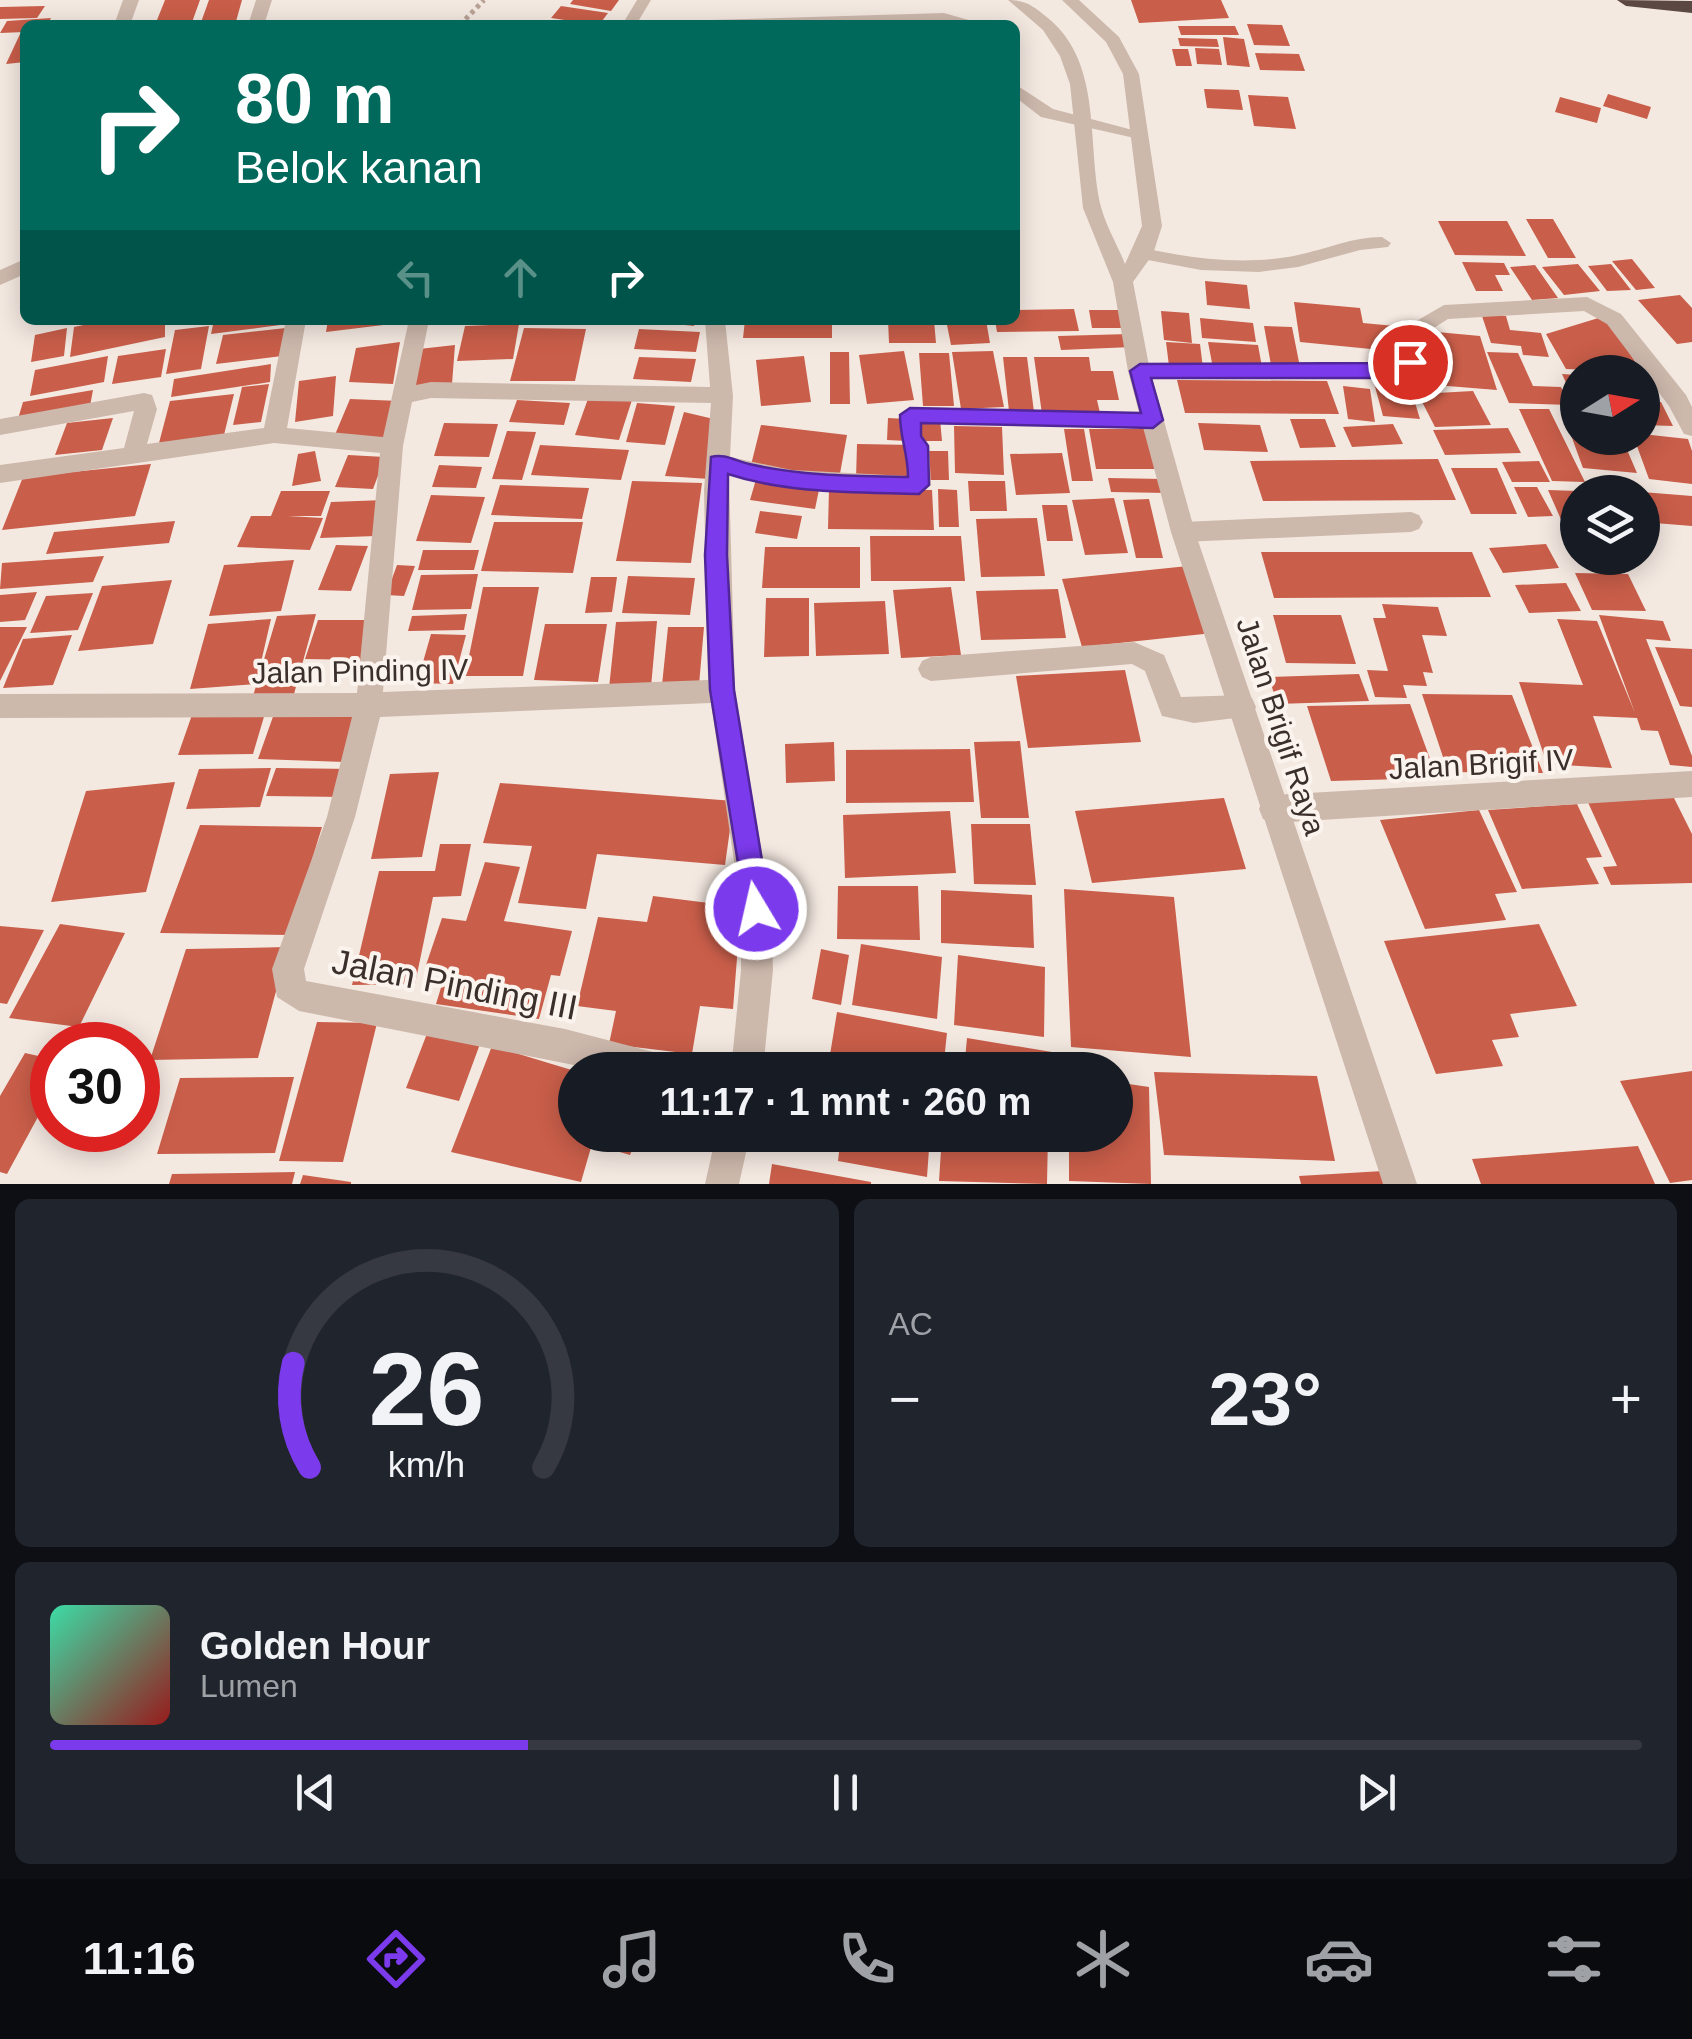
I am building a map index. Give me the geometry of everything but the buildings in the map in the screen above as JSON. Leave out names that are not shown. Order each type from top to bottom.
[{"type":"highway","points":[[1626,0],[1692,7]]},
{"type":"street","name":"Jalan Brigif Raya","points":[[1016,0],[1048,28],[1068,56],[1078,84],[1092,208],[1124,282],[1140,371],[1183,532],[1400,1184]]},
{"type":"street","points":[[1070,0],[1113,40],[1131,74],[1152,226],[1143,254],[1124,282]]},
{"type":"street","points":[[878,20],[954,20]]},
{"type":"street","points":[[1020,93],[1046,112],[1139,134]]},
{"type":"street","points":[[1140,371],[1384,370],[1410,362],[1413,332],[1444,312],[1587,304],[1614,320],[1685,400],[1692,428]]},
{"type":"street","points":[[274,435],[295,325]]},
{"type":"street","points":[[370,706],[392,446],[418,325]]},
{"type":"street","points":[[716,325],[722,396],[716,555],[722,690],[756,909],[757,970],[748,1052]]},
{"type":"street","points":[[404,396],[431,390],[683,392],[722,396]]},
{"type":"street","points":[[0,427],[144,401],[146,409],[133,455]]},
{"type":"street","points":[[718,463],[750,473],[831,483],[919,485],[918,446],[911,439],[910,415],[1153,420]]},
{"type":"street","points":[[0,474],[274,435],[392,446]]},
{"type":"street","points":[[1183,532],[1411,522]]},
{"type":"street","points":[[931,669],[1134,653],[1155,663],[1171,708],[1194,711],[1243,707]]},
{"type":"street","name":"Jalan Pinding IV","points":[[0,706],[370,706],[722,690]]},
{"type":"street","name":"Jalan Pinding III","points":[[370,706],[341,817],[288,969],[288,986],[299,995],[592,1052]]},
{"type":"street","name":"Jalan Brigif IV","points":[[1273,809],[1692,784]]},
{"type":"street","points":[[722,1184],[729,1152]]},
{"type":"lane","points":[[1143,254],[1215,269],[1298,261],[1358,242],[1382,243]]},
{"type":"path","points":[[465,20],[484,0]]},
{"type":"route","points":[[756,909],[722,690],[716,555],[718,463],[750,473],[831,483],[919,485],[918,446],[911,439],[910,415],[1153,420],[1140,371],[1384,370],[1410,362]]}]
